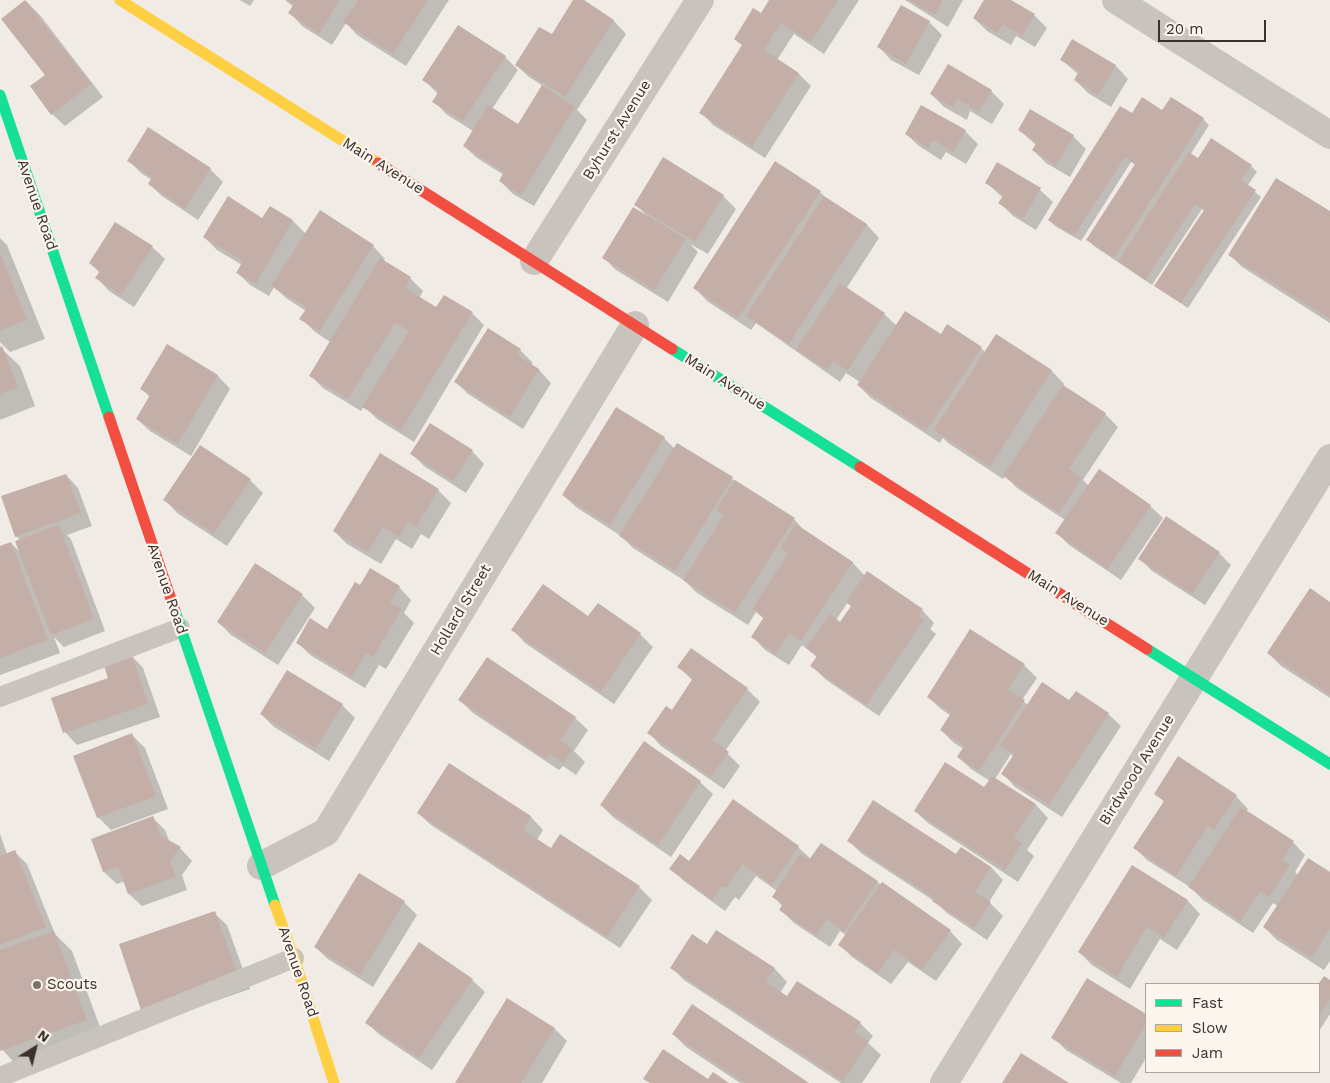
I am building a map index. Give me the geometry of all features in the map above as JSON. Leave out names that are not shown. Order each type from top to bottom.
[{"type":"street","name":"Main Avenue","points":[[120,0],[1330,764]]},
{"type":"street","name":"Byhurst Avenue","points":[[534,261],[700,0]]},
{"type":"street","points":[[1116,0],[1330,134]]},
{"type":"street","name":"Avenue Road","points":[[0,95],[261,866],[294,958],[334,1083]]},
{"type":"street","name":"Hollard Street","points":[[261,866],[326,832],[635,325]]},
{"type":"street","name":"Birdwood Avenue","points":[[944,1083],[1330,458]]},
{"type":"lane","points":[[0,697],[180,628]]},
{"type":"lane","points":[[0,1076],[294,958]]},
{"type":"building","points":[[25,0],[91,84],[51,115],[30,86],[45,75],[1,19]]},
{"type":"building","points":[[287,0],[340,0],[319,34],[288,13],[294,4]]},
{"type":"building","points":[[358,0],[428,0],[393,54],[343,22]]},
{"type":"building","points":[[573,0],[584,0],[614,20],[565,97],[515,65],[539,27],[552,34]]},
{"type":"building","points":[[769,0],[838,0],[811,42],[781,23],[764,50],[799,73],[752,147],[699,113],[742,45],[734,39],[753,8],[761,13]]},
{"type":"building","points":[[909,0],[943,0],[935,15]]},
{"type":"building","points":[[984,0],[1011,0],[1035,14],[1022,36],[1003,24],[998,33],[973,18]]},
{"type":"building","points":[[901,5],[930,21],[906,64],[877,47]]},
{"type":"building","points":[[458,25],[506,56],[463,121],[432,102],[439,91],[422,80]]},
{"type":"building","points":[[1072,39],[1116,65],[1098,95],[1074,80],[1079,71],[1060,60]]},
{"type":"building","points":[[948,64],[992,90],[979,112],[957,99],[954,108],[930,94]]},
{"type":"building","points":[[542,85],[575,107],[521,195],[499,181],[504,172],[463,146],[488,105],[518,124]]},
{"type":"building","points":[[1142,97],[1162,110],[1171,97],[1204,118],[1114,258],[1086,240],[1135,164],[1125,157],[1074,236],[1048,220],[1120,106],[1132,113]]},
{"type":"building","points":[[921,105],[966,130],[953,152],[933,140],[928,148],[905,134]]},
{"type":"building","points":[[1030,109],[1074,135],[1056,166],[1032,150],[1037,142],[1018,130]]},
{"type":"building","points":[[148,127],[211,168],[185,209],[148,184],[152,177],[127,161]]},
{"type":"building","points":[[1211,138],[1252,165],[1241,180],[1256,190],[1181,303],[1154,286],[1204,210],[1195,204],[1145,280],[1118,261],[1189,152],[1198,158]]},
{"type":"building","points":[[663,157],[724,195],[695,242],[634,205]]},
{"type":"building","points":[[775,161],[821,191],[738,318],[693,288]]},
{"type":"building","points":[[997,162],[1041,188],[1023,219],[998,203],[1004,195],[985,183]]},
{"type":"building","points":[[1276,178],[1330,211],[1330,319],[1228,255]]},
{"type":"building","points":[[228,196],[262,218],[270,206],[293,220],[256,284],[236,273],[243,261],[203,237]]},
{"type":"building","points":[[824,196],[867,224],[789,344],[746,316]]},
{"type":"building","points":[[633,207],[686,239],[654,290],[602,258]]},
{"type":"building","points":[[320,210],[374,245],[319,331],[299,319],[307,308],[271,286]]},
{"type":"building","points":[[115,222],[153,246],[121,295],[95,278],[100,271],[89,263]]},
{"type":"building","points":[[0,252],[27,320],[0,331]]},
{"type":"building","points":[[380,258],[411,277],[405,288],[436,307],[444,295],[473,312],[401,430],[362,407],[409,331],[395,323],[348,399],[309,376]]},
{"type":"building","points":[[840,283],[885,313],[847,371],[833,361],[827,370],[796,350]]},
{"type":"building","points":[[905,311],[941,334],[947,324],[982,347],[926,431],[857,385]]},
{"type":"building","points":[[488,328],[521,349],[517,355],[539,369],[510,417],[454,382]]},
{"type":"building","points":[[996,334],[1052,370],[990,467],[934,430]]},
{"type":"building","points":[[167,344],[218,375],[178,444],[136,419],[150,395],[140,389]]},
{"type":"building","points":[[2,346],[18,387],[0,394],[0,347]]},
{"type":"building","points":[[1063,385],[1106,413],[1069,469],[1082,478],[1059,513],[1003,476]]},
{"type":"building","points":[[616,407],[665,437],[610,525],[562,495]]},
{"type":"building","points":[[430,423],[473,450],[453,481],[410,454]]},
{"type":"building","points":[[677,443],[733,477],[675,571],[619,536]]},
{"type":"building","points":[[200,445],[251,479],[214,534],[163,500]]},
{"type":"building","points":[[380,453],[439,489],[416,527],[408,522],[399,537],[383,527],[368,552],[333,531]]},
{"type":"building","points":[[1099,469],[1151,505],[1108,569],[1055,533]]},
{"type":"building","points":[[66,474],[81,513],[15,537],[1,496]]},
{"type":"building","points":[[735,480],[795,518],[735,613],[683,580],[724,515],[716,510]]},
{"type":"building","points":[[1166,516],[1220,552],[1192,594],[1138,559]]},
{"type":"building","points":[[796,524],[853,562],[801,641],[789,633],[776,654],[751,637],[764,617],[752,609],[788,554],[780,548]]},
{"type":"building","points":[[59,525],[94,619],[51,635],[15,541]]},
{"type":"building","points":[[11,542],[48,640],[0,658],[0,546]]},
{"type":"building","points":[[255,563],[303,594],[265,653],[217,622]]},
{"type":"building","points":[[370,568],[400,586],[390,602],[402,609],[373,657],[366,653],[352,677],[296,643],[310,618],[327,629],[355,582],[360,585]]},
{"type":"building","points":[[867,571],[923,609],[918,616],[924,620],[866,705],[810,666],[817,656],[806,648],[830,614],[840,622],[851,606],[846,602]]},
{"type":"building","points":[[543,584],[588,616],[598,603],[641,633],[601,692],[511,630]]},
{"type":"building","points":[[1310,588],[1330,602],[1330,695],[1267,653]]},
{"type":"building","points":[[970,629],[1025,664],[1008,689],[1025,700],[979,771],[957,757],[964,746],[940,730],[951,713],[927,697]]},
{"type":"building","points":[[691,648],[748,688],[712,740],[729,752],[711,777],[647,733],[666,706],[672,710],[693,678],[677,667]]},
{"type":"building","points":[[131,653],[148,704],[63,733],[51,698],[108,678],[103,663]]},
{"type":"building","points":[[487,657],[576,717],[560,740],[573,749],[563,763],[549,754],[546,759],[458,700]]},
{"type":"building","points":[[287,670],[343,704],[316,749],[260,714]]},
{"type":"building","points":[[1042,682],[1069,700],[1076,691],[1109,713],[1049,805],[1001,774],[1014,754],[1000,746]]},
{"type":"building","points":[[132,733],[156,796],[97,818],[73,756]]},
{"type":"building","points":[[644,741],[701,781],[658,845],[600,805]]},
{"type":"building","points":[[1178,756],[1237,795],[1214,830],[1208,826],[1176,876],[1133,848],[1164,801],[1154,794]]},
{"type":"building","points":[[945,762],[984,787],[992,776],[1036,804],[1014,838],[1022,843],[1005,870],[914,811]]},
{"type":"building","points":[[449,763],[531,816],[523,830],[551,848],[560,834],[640,886],[607,937],[417,813]]},
{"type":"building","points":[[733,799],[799,846],[772,885],[743,864],[726,888],[722,886],[712,900],[669,869],[680,854],[689,861]]},
{"type":"building","points":[[873,800],[956,854],[961,847],[991,867],[975,892],[991,902],[974,928],[932,901],[934,898],[847,841]]},
{"type":"building","points":[[1241,807],[1294,841],[1282,860],[1290,865],[1269,897],[1260,891],[1240,921],[1188,887]]},
{"type":"building","points":[[153,816],[161,836],[181,847],[170,861],[176,877],[128,894],[118,867],[103,872],[91,839]]},
{"type":"building","points":[[821,843],[878,881],[844,931],[827,919],[816,935],[779,910],[783,904],[772,897],[800,854],[809,860]]},
{"type":"building","points":[[15,850],[46,927],[0,945],[0,856]]},
{"type":"building","points":[[1308,858],[1330,872],[1330,929],[1311,958],[1263,927]]},
{"type":"building","points":[[1132,865],[1188,900],[1164,938],[1147,927],[1117,977],[1078,952]]},
{"type":"building","points":[[359,873],[405,901],[360,975],[314,947]]},
{"type":"building","points":[[882,882],[951,930],[922,970],[894,950],[878,973],[838,945]]},
{"type":"building","points":[[215,911],[238,976],[141,1010],[119,944]]},
{"type":"building","points":[[716,930],[775,968],[766,982],[787,996],[797,981],[861,1022],[854,1032],[869,1041],[843,1081],[670,968],[692,934],[707,944]]},
{"type":"building","name":"Scouts","points":[[54,931],[87,1020],[0,1051],[0,950]]},
{"type":"building","points":[[419,942],[473,979],[419,1058],[365,1023]]},
{"type":"building","points":[[1324,976],[1330,980],[1330,999],[1320,1014],[1320,983]]},
{"type":"building","points":[[1087,978],[1145,1013],[1145,1026],[1115,1076],[1051,1038]]},
{"type":"building","points":[[507,998],[555,1028],[521,1083],[455,1083]]},
{"type":"building","points":[[692,1004],[809,1083],[745,1083],[672,1034]]},
{"type":"building","points":[[663,1049],[708,1079],[713,1072],[729,1083],[650,1083],[643,1079]]},
{"type":"building","points":[[1021,1053],[1069,1083],[1002,1083]]},
{"type":"traffic: fast","points":[[0,95],[109,417]]},
{"type":"traffic: fast","points":[[672,349],[860,467]]},
{"type":"traffic: fast","points":[[175,611],[275,905]]},
{"type":"traffic: fast","points":[[1147,649],[1330,764]]},
{"type":"traffic: slow","points":[[120,0],[378,163]]},
{"type":"traffic: slow","points":[[275,905],[334,1083]]},
{"type":"traffic: jam","points":[[378,163],[672,349]]},
{"type":"traffic: jam","points":[[109,417],[175,611]]},
{"type":"traffic: jam","points":[[860,467],[1147,649]]},
{"type":"place","name":"Scouts","points":[[37,985]]}]
